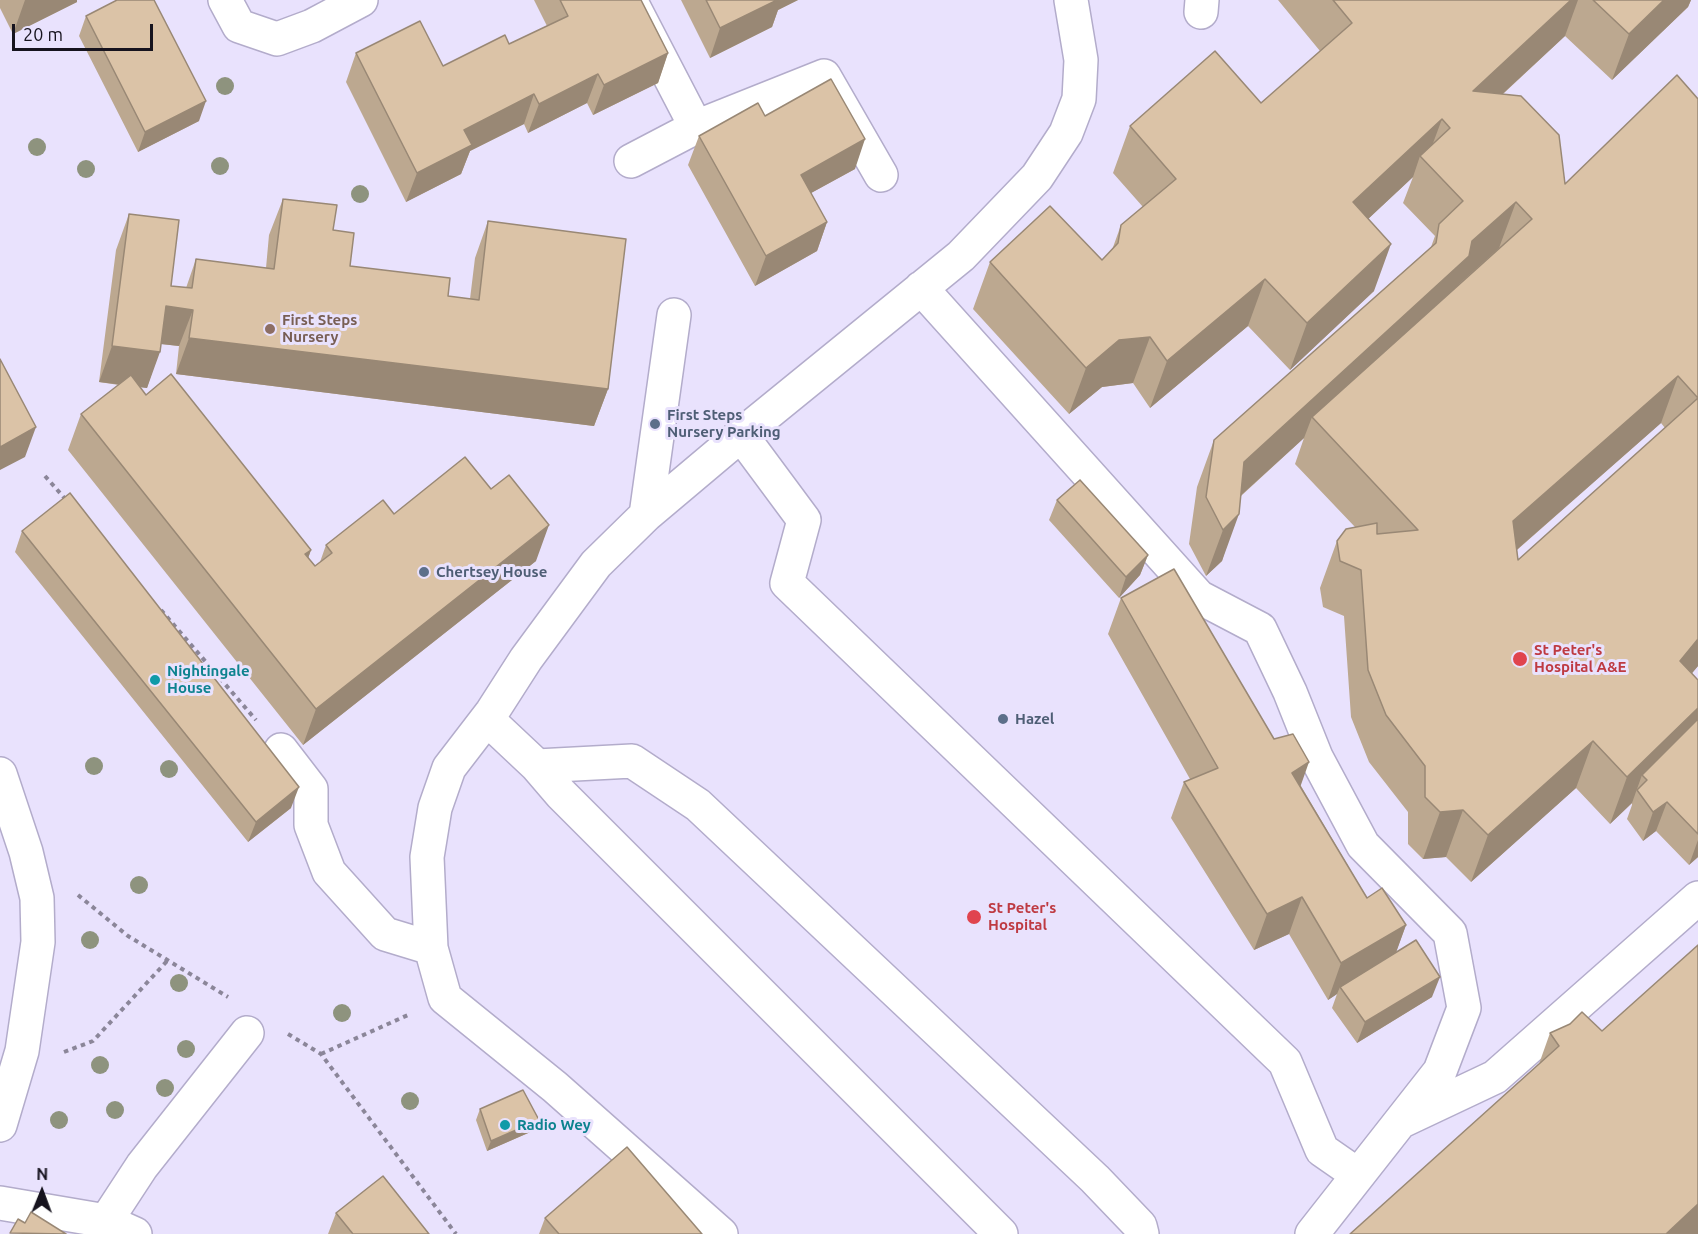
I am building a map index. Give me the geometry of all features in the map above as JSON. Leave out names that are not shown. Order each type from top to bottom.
[{"type":"street","points":[[225,0],[238,26],[277,39],[312,26],[361,0]]},
{"type":"street","points":[[630,0],[696,127]]},
{"type":"street","points":[[721,1234],[555,1088],[445,998],[431,948],[427,857],[435,808],[449,768],[487,718],[525,659],[596,564],[646,515],[961,256],[1037,177],[1066,133],[1079,99],[1081,60],[1071,0]]},
{"type":"street","points":[[631,161],[696,127],[824,76],[881,175]]},
{"type":"street","points":[[921,288],[1199,597],[1260,629],[1290,692],[1316,757],[1363,845],[1450,933],[1464,1008],[1440,1071],[1312,1234]]},
{"type":"street","points":[[646,515],[674,315]]},
{"type":"street","points":[[741,435],[804,520],[788,583],[1285,1062],[1322,1150],[1358,1175]]},
{"type":"street","points":[[487,718],[1001,1234]]},
{"type":"street","points":[[282,750],[311,789],[311,825],[329,872],[386,934],[431,948]]},
{"type":"street","points":[[537,766],[632,761],[698,805],[1095,1179],[1140,1226],[1142,1234]]},
{"type":"street","points":[[0,774],[26,852],[37,898],[38,942],[22,1051],[0,1125]]},
{"type":"street","points":[[1400,1122],[1495,1077],[1698,898]]},
{"type":"street","points":[[0,1203],[120,1228],[142,1166],[247,1033]]},
{"type":"path","points":[[45,476],[76,511]]},
{"type":"path","points":[[160,609],[282,750]]},
{"type":"path","points":[[77,894],[128,936],[233,1000]]},
{"type":"path","points":[[22,1051],[65,1052],[93,1041],[168,960]]},
{"type":"path","points":[[321,1054],[445,998]]},
{"type":"path","points":[[281,1029],[321,1054],[456,1234]]},
{"type":"building","points":[[117,0],[154,0],[206,101],[145,132],[86,16]]},
{"type":"building","points":[[560,0],[641,0],[668,53],[604,85],[598,74],[539,104],[534,94],[464,130],[472,145],[417,173],[356,53],[420,21],[443,66],[505,35],[509,44],[568,16]]},
{"type":"building","points":[[706,0],[777,0],[720,28]]},
{"type":"building","points":[[1333,0],[1571,0],[1473,91],[1521,96],[1559,135],[1565,184],[1677,75],[1698,99],[1698,398],[1698,639],[1680,661],[1698,680],[1698,708],[1627,777],[1593,741],[1488,835],[1463,810],[1440,812],[1425,797],[1425,766],[1386,715],[1368,670],[1361,570],[1340,561],[1337,541],[1346,529],[1377,523],[1377,534],[1418,530],[1312,417],[1532,219],[1516,202],[1472,241],[1469,256],[1244,462],[1239,514],[1223,530],[1206,497],[1214,440],[1436,243],[1439,224],[1463,201],[1420,156],[1450,128],[1442,119],[1353,202],[1391,244],[1307,323],[1265,279],[1167,361],[1150,337],[1119,340],[1086,368],[990,262],[1050,206],[1102,260],[1118,243],[1121,225],[1176,179],[1130,126],[1215,51],[1261,103],[1352,23]],"holes":[[[1678,376],[1698,398],[1518,560],[1513,521]]]},
{"type":"building","points":[[1593,0],[1664,0],[1629,34]]},
{"type":"building","points":[[831,79],[865,139],[801,175],[827,222],[766,256],[699,136],[758,103],[765,116]]},
{"type":"building","name":"First Steps Nursery","points":[[283,199],[337,205],[333,230],[354,233],[350,266],[450,278],[448,296],[479,300],[488,221],[626,239],[608,389],[189,338],[193,310],[166,306],[160,352],[112,346],[129,214],[179,220],[171,286],[192,288],[196,259],[274,269]]},
{"type":"building","points":[[0,359],[36,427],[0,447]]},
{"type":"building","name":"Chertsey House","points":[[171,374],[311,550],[305,554],[315,566],[332,553],[326,545],[383,500],[394,514],[465,457],[491,489],[509,475],[549,525],[316,709],[81,414],[131,375],[146,395]]},
{"type":"building","points":[[1080,480],[1148,555],[1126,577],[1057,500]]},
{"type":"building","name":"Nightingale House","points":[[70,493],[299,787],[256,822],[22,531]]},
{"type":"building","points":[[1174,569],[1274,739],[1293,734],[1309,762],[1292,773],[1367,898],[1382,888],[1406,925],[1341,963],[1302,897],[1267,914],[1184,782],[1218,768],[1121,598]]},
{"type":"building","points":[[1698,719],[1698,834],[1667,802],[1653,812],[1637,790],[1647,780],[1642,775]]},
{"type":"building","points":[[1416,940],[1440,977],[1365,1022],[1340,987]]},
{"type":"building","points":[[1698,945],[1698,1204],[1666,1234],[1350,1234],[1559,1046],[1550,1033],[1570,1024],[1582,1012],[1602,1031]]},
{"type":"building","name":"Radio Wey","points":[[523,1090],[539,1120],[491,1141],[480,1109]]},
{"type":"building","points":[[627,1147],[702,1234],[559,1234],[545,1218]]},
{"type":"building","points":[[383,1176],[429,1234],[353,1234],[336,1213]]},
{"type":"building","points":[[31,1212],[66,1234],[10,1233],[18,1219],[25,1223]]},
{"type":"place","name":"First Steps Nursery","points":[[270,329]]},
{"type":"place","name":"First Steps Nursery Parking","points":[[655,424]]},
{"type":"place","name":"Chertsey House","points":[[424,572]]},
{"type":"place","name":"St Peter's Hospital A&E","points":[[1520,659]]},
{"type":"place","name":"Nightingale House","points":[[155,680]]},
{"type":"place","name":"Hazel","points":[[1003,719]]},
{"type":"place","name":"St Peter's Hospital","points":[[974,917]]},
{"type":"place","name":"Radio Wey","points":[[505,1125]]}]
